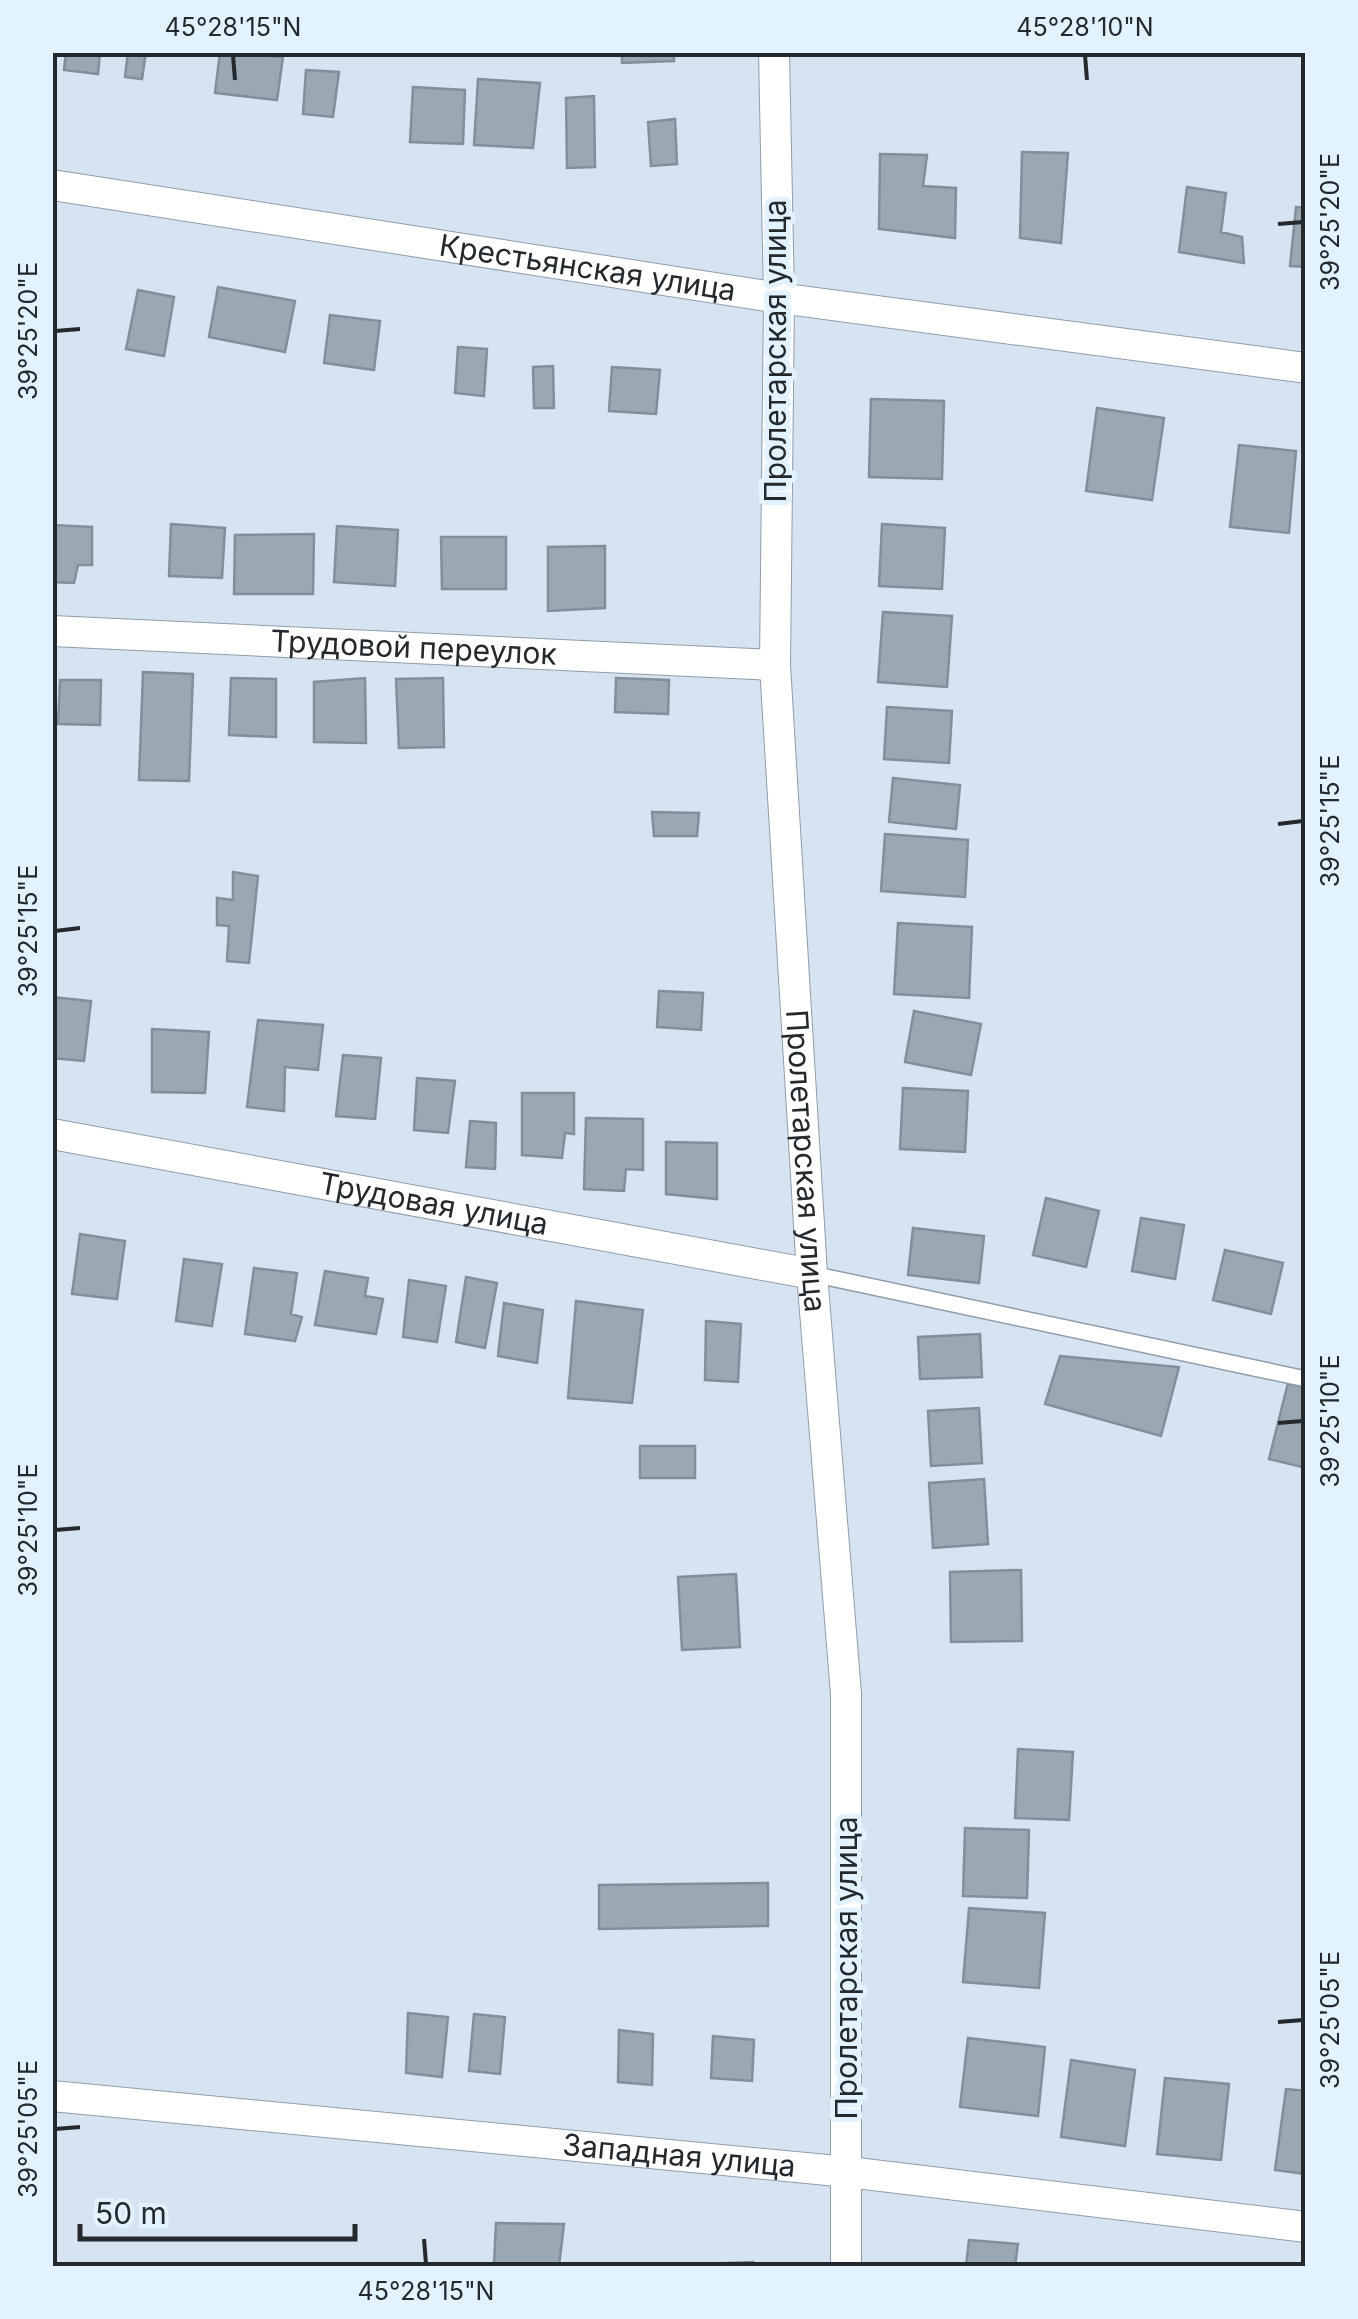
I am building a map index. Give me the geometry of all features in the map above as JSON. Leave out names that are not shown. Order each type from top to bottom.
[{"type":"street","name":"Пролетарская улица","points":[[774,52],[778,298],[774,666],[812,1274],[846,1694],[846,2266]]},
{"type":"street","name":"Крестьянская улица","points":[[52,185],[778,298],[1306,368]]},
{"type":"street","name":"Трудовой переулок","points":[[52,631],[774,666]]},
{"type":"street","name":"Трудовая улица","points":[[52,1134],[812,1274]]},
{"type":"street","name":"Западная улица","points":[[52,2096],[848,2172],[1306,2228]]},
{"type":"lane","points":[[812,1274],[1306,1379]]},
{"type":"building","points":[[66,52],[100,52],[98,74],[64,70]]},
{"type":"building","points":[[128,52],[146,52],[142,79],[125,77]]},
{"type":"building","points":[[220,52],[283,57],[277,100],[215,93]]},
{"type":"building","points":[[622,52],[674,52],[674,61],[622,63]]},
{"type":"building","points":[[306,70],[339,72],[333,117],[303,114]]},
{"type":"building","points":[[478,79],[540,83],[533,148],[474,145]]},
{"type":"building","points":[[413,87],[465,90],[463,144],[410,142]]},
{"type":"building","points":[[594,96],[595,167],[567,168],[566,98]]},
{"type":"building","points":[[675,119],[677,164],[651,166],[648,122]]},
{"type":"building","points":[[1022,152],[1068,153],[1061,243],[1020,238]]},
{"type":"building","points":[[880,154],[927,155],[923,186],[956,188],[955,238],[879,229]]},
{"type":"building","points":[[1187,187],[1226,193],[1221,232],[1242,237],[1244,263],[1179,252]]},
{"type":"building","points":[[1296,207],[1306,208],[1306,267],[1290,266]]},
{"type":"building","points":[[218,287],[295,301],[285,352],[209,337]]},
{"type":"building","points":[[138,290],[174,297],[164,356],[126,349]]},
{"type":"building","points":[[330,315],[380,321],[374,370],[324,363]]},
{"type":"building","points":[[458,347],[487,349],[484,396],[455,393]]},
{"type":"building","points":[[553,366],[554,408],[534,408],[533,367]]},
{"type":"building","points":[[612,367],[660,370],[656,414],[609,411]]},
{"type":"building","points":[[871,399],[944,401],[942,479],[869,477]]},
{"type":"building","points":[[1097,408],[1164,418],[1152,500],[1086,491]]},
{"type":"building","points":[[1239,445],[1296,451],[1289,533],[1230,527]]},
{"type":"building","points":[[171,524],[225,528],[222,578],[169,576]]},
{"type":"building","points":[[882,524],[945,528],[942,589],[879,586]]},
{"type":"building","points":[[52,525],[92,527],[92,565],[78,565],[74,583],[52,582]]},
{"type":"building","points":[[337,526],[398,530],[395,586],[334,582]]},
{"type":"building","points":[[314,534],[313,594],[234,594],[235,535]]},
{"type":"building","points":[[441,537],[506,537],[506,589],[442,589]]},
{"type":"building","points":[[605,546],[605,608],[548,611],[548,547]]},
{"type":"building","points":[[883,612],[952,616],[947,687],[878,682]]},
{"type":"building","points":[[143,672],[193,674],[189,781],[139,780]]},
{"type":"building","points":[[231,678],[276,679],[276,737],[229,735]]},
{"type":"building","points":[[365,678],[366,743],[314,742],[314,682]]},
{"type":"building","points":[[443,678],[444,747],[399,748],[396,679]]},
{"type":"building","points":[[616,678],[669,680],[668,714],[615,712]]},
{"type":"building","points":[[60,680],[101,680],[100,725],[58,724]]},
{"type":"building","points":[[887,707],[952,711],[949,763],[884,759]]},
{"type":"building","points":[[893,778],[960,785],[956,829],[889,822]]},
{"type":"building","points":[[652,812],[699,813],[697,836],[654,836]]},
{"type":"building","points":[[885,834],[968,840],[965,897],[881,891]]},
{"type":"building","points":[[233,872],[258,876],[249,963],[227,961],[229,926],[217,925],[217,898],[233,900]]},
{"type":"building","points":[[898,923],[972,927],[969,998],[894,994]]},
{"type":"building","points":[[659,991],[703,993],[701,1030],[657,1027]]},
{"type":"building","points":[[52,997],[91,1001],[84,1061],[52,1058]]},
{"type":"building","points":[[914,1011],[981,1024],[971,1075],[905,1062]]},
{"type":"building","points":[[258,1020],[323,1025],[318,1070],[285,1067],[284,1111],[247,1107]]},
{"type":"building","points":[[152,1029],[209,1032],[205,1093],[152,1092]]},
{"type":"building","points":[[343,1055],[381,1058],[375,1119],[336,1116]]},
{"type":"building","points":[[417,1078],[455,1081],[448,1133],[414,1130]]},
{"type":"building","points":[[903,1088],[968,1091],[965,1152],[900,1149]]},
{"type":"building","points":[[522,1093],[574,1093],[574,1134],[565,1133],[562,1158],[522,1155]]},
{"type":"building","points":[[586,1118],[643,1119],[643,1170],[626,1169],[624,1191],[584,1189]]},
{"type":"building","points":[[470,1121],[496,1123],[495,1169],[466,1167]]},
{"type":"building","points":[[666,1142],[717,1143],[717,1199],[666,1194]]},
{"type":"building","points":[[1046,1198],[1099,1211],[1086,1267],[1033,1255]]},
{"type":"building","points":[[1141,1218],[1184,1225],[1175,1279],[1132,1271]]},
{"type":"building","points":[[913,1228],[984,1236],[979,1283],[908,1275]]},
{"type":"building","points":[[80,1234],[125,1241],[117,1299],[72,1294]]},
{"type":"building","points":[[1225,1250],[1283,1263],[1271,1314],[1213,1300]]},
{"type":"building","points":[[184,1259],[222,1264],[212,1326],[176,1321]]},
{"type":"building","points":[[254,1268],[297,1273],[291,1314],[302,1317],[295,1341],[245,1334]]},
{"type":"building","points":[[325,1271],[368,1278],[365,1296],[383,1299],[376,1334],[315,1325]]},
{"type":"building","points":[[466,1277],[497,1283],[485,1348],[456,1342]]},
{"type":"building","points":[[409,1280],[446,1286],[437,1342],[403,1337]]},
{"type":"building","points":[[576,1301],[643,1310],[632,1403],[568,1398]]},
{"type":"building","points":[[504,1303],[543,1310],[537,1363],[498,1356]]},
{"type":"building","points":[[706,1321],[741,1324],[738,1382],[705,1380]]},
{"type":"building","points":[[980,1334],[982,1377],[920,1379],[918,1337]]},
{"type":"building","points":[[1060,1356],[1179,1367],[1161,1436],[1045,1404]]},
{"type":"building","points":[[1288,1383],[1306,1388],[1306,1468],[1269,1459]]},
{"type":"building","points":[[979,1408],[982,1463],[931,1466],[928,1411]]},
{"type":"building","points":[[640,1446],[695,1446],[695,1478],[640,1478]]},
{"type":"building","points":[[984,1479],[988,1544],[933,1548],[929,1483]]},
{"type":"building","points":[[1021,1570],[1022,1641],[951,1642],[950,1572]]},
{"type":"building","points":[[736,1574],[740,1647],[682,1650],[678,1577]]},
{"type":"building","points":[[1018,1749],[1073,1752],[1069,1820],[1015,1818]]},
{"type":"building","points":[[965,1828],[1029,1830],[1027,1898],[963,1896]]},
{"type":"building","points":[[768,1883],[768,1926],[599,1929],[599,1885]]},
{"type":"building","points":[[969,1908],[1045,1913],[1039,1988],[963,1982]]},
{"type":"building","points":[[408,2013],[448,2017],[442,2077],[406,2073]]},
{"type":"building","points":[[474,2014],[505,2017],[500,2074],[469,2071]]},
{"type":"building","points":[[619,2030],[653,2034],[652,2085],[618,2082]]},
{"type":"building","points":[[713,2036],[754,2040],[752,2081],[711,2078]]},
{"type":"building","points":[[968,2038],[1045,2047],[1038,2116],[960,2107]]},
{"type":"building","points":[[1071,2060],[1135,2070],[1125,2146],[1061,2137]]},
{"type":"building","points":[[1165,2078],[1229,2084],[1221,2160],[1157,2154]]},
{"type":"building","points":[[1286,2089],[1306,2091],[1306,2174],[1275,2170]]},
{"type":"building","points":[[496,2223],[564,2224],[559,2266],[494,2263]]},
{"type":"building","points":[[969,2240],[1018,2244],[1015,2266],[966,2266]]},
{"type":"building","points":[[753,2262],[753,2266],[697,2266],[697,2264]]}]
